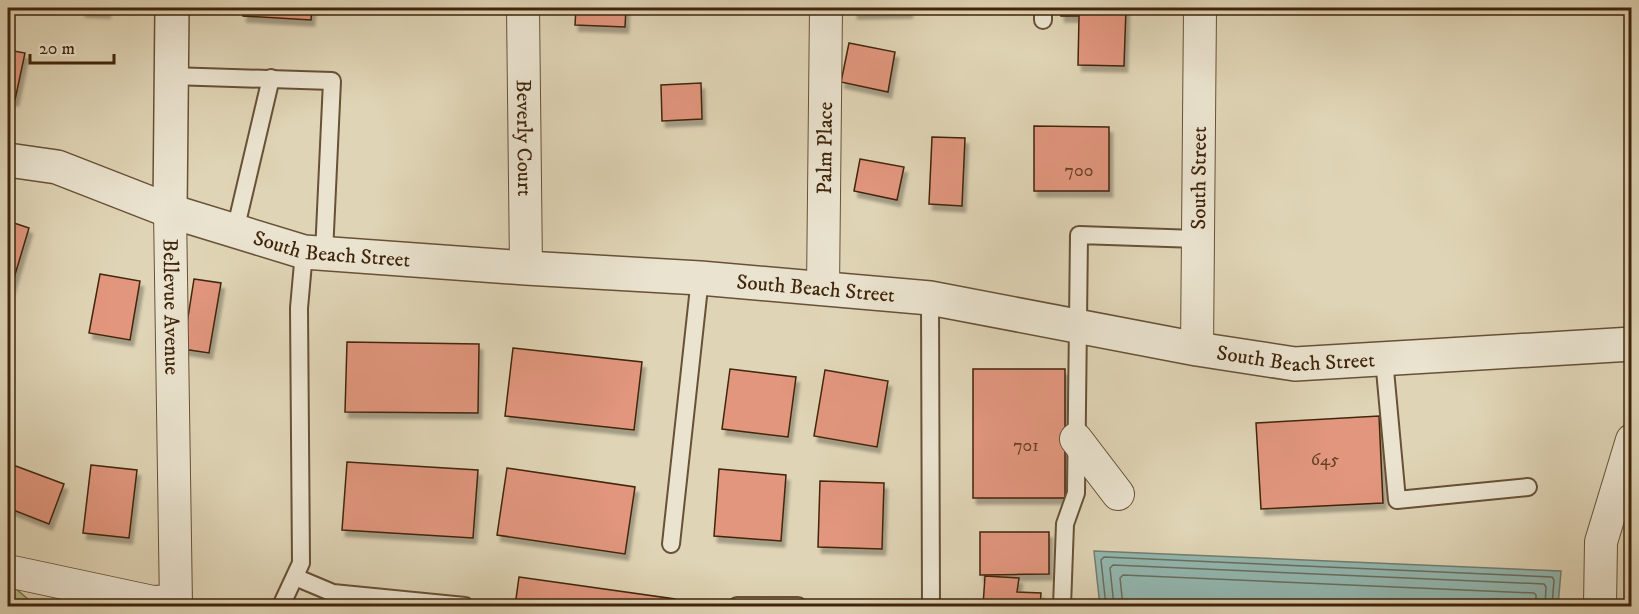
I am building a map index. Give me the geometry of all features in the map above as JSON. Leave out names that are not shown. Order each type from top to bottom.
[{"type":"street","name":"Bellevue Avenue","points":[[172,8],[170,211],[176,604]]},
{"type":"street","name":"Beverly Court","points":[[523,8],[526,268]]},
{"type":"street","name":"Palm Place","points":[[823,289],[826,8]]},
{"type":"street","name":"South Street","points":[[1197,349],[1200,8]]},
{"type":"street","name":"South Beach Street","points":[[8,160],[57,167],[170,211],[314,253],[700,279],[930,298],[1197,349],[1295,364],[1632,344]]},
{"type":"street","points":[[1076,439],[1118,494]]},
{"type":"street","points":[[1600,606],[1601,542],[1632,440]]},
{"type":"street","points":[[8,570],[153,602],[176,604]]},
{"type":"lane","points":[[171,76],[332,81],[314,253],[299,308],[301,563],[281,606]]},
{"type":"lane","points":[[235,231],[271,78]]},
{"type":"lane","points":[[1062,606],[1065,524],[1076,493],[1079,236],[1197,239]]},
{"type":"lane","points":[[671,544],[700,279]]},
{"type":"lane","points":[[930,298],[931,606]]},
{"type":"lane","points":[[1384,359],[1397,500],[1528,487]]},
{"type":"lane","points":[[295,578],[333,593],[465,606]]},
{"type":"lane","points":[[736,606],[798,606]]},
{"type":"green space","points":[[8,582],[36,606],[8,606]]},
{"type":"water","points":[[1094,551],[1561,571],[1558,606],[1100,606]]},
{"type":"building","points":[[82,8],[107,8],[107,12],[82,11]]},
{"type":"building","points":[[244,8],[312,8],[311,20],[243,16]]},
{"type":"building","points":[[576,8],[626,8],[625,27],[575,25]]},
{"type":"building","points":[[854,8],[909,8],[909,12],[854,13]]},
{"type":"building","points":[[1061,8],[1126,8],[1124,66],[1078,65],[1079,16],[1061,16]]},
{"type":"building","points":[[849,43],[895,52],[888,92],[841,82]]},
{"type":"building","points":[[8,50],[25,53],[15,100],[8,99]]},
{"type":"building","points":[[701,83],[702,119],[662,121],[661,85]]},
{"type":"building","points":[[1034,126],[1109,127],[1109,191],[1034,191]]},
{"type":"building","points":[[932,137],[965,138],[962,206],[929,204]]},
{"type":"building","points":[[860,159],[904,167],[897,200],[854,191]]},
{"type":"building","points":[[8,221],[29,228],[8,298]]},
{"type":"building","points":[[100,274],[140,281],[130,340],[89,333]]},
{"type":"building","points":[[194,279],[221,283],[209,353],[183,349]]},
{"type":"building","points":[[347,342],[479,344],[478,413],[345,412]]},
{"type":"building","points":[[513,348],[642,362],[634,430],[505,416]]},
{"type":"building","points":[[730,369],[796,377],[788,437],[722,429]]},
{"type":"building","points":[[973,369],[1065,369],[1065,498],[973,498]]},
{"type":"building","points":[[825,370],[888,381],[877,447],[814,436]]},
{"type":"building","points":[[1379,416],[1383,503],[1261,509],[1256,423]]},
{"type":"building","points":[[347,462],[478,470],[473,538],[342,530]]},
{"type":"building","points":[[13,465],[64,484],[49,524],[8,508],[8,481]]},
{"type":"building","points":[[91,465],[137,470],[129,538],[83,533]]},
{"type":"building","points":[[507,468],[635,487],[625,554],[497,535]]},
{"type":"building","points":[[719,469],[786,475],[781,541],[714,536]]},
{"type":"building","points":[[820,481],[884,483],[882,549],[818,547]]},
{"type":"building","points":[[1632,517],[1632,535],[1628,534]]},
{"type":"building","points":[[980,532],[1049,532],[1049,574],[980,575]]},
{"type":"building","points":[[985,576],[1019,578],[1017,592],[1041,593],[1040,606],[983,606]]},
{"type":"building","points":[[519,577],[675,599],[674,606],[515,606]]}]
